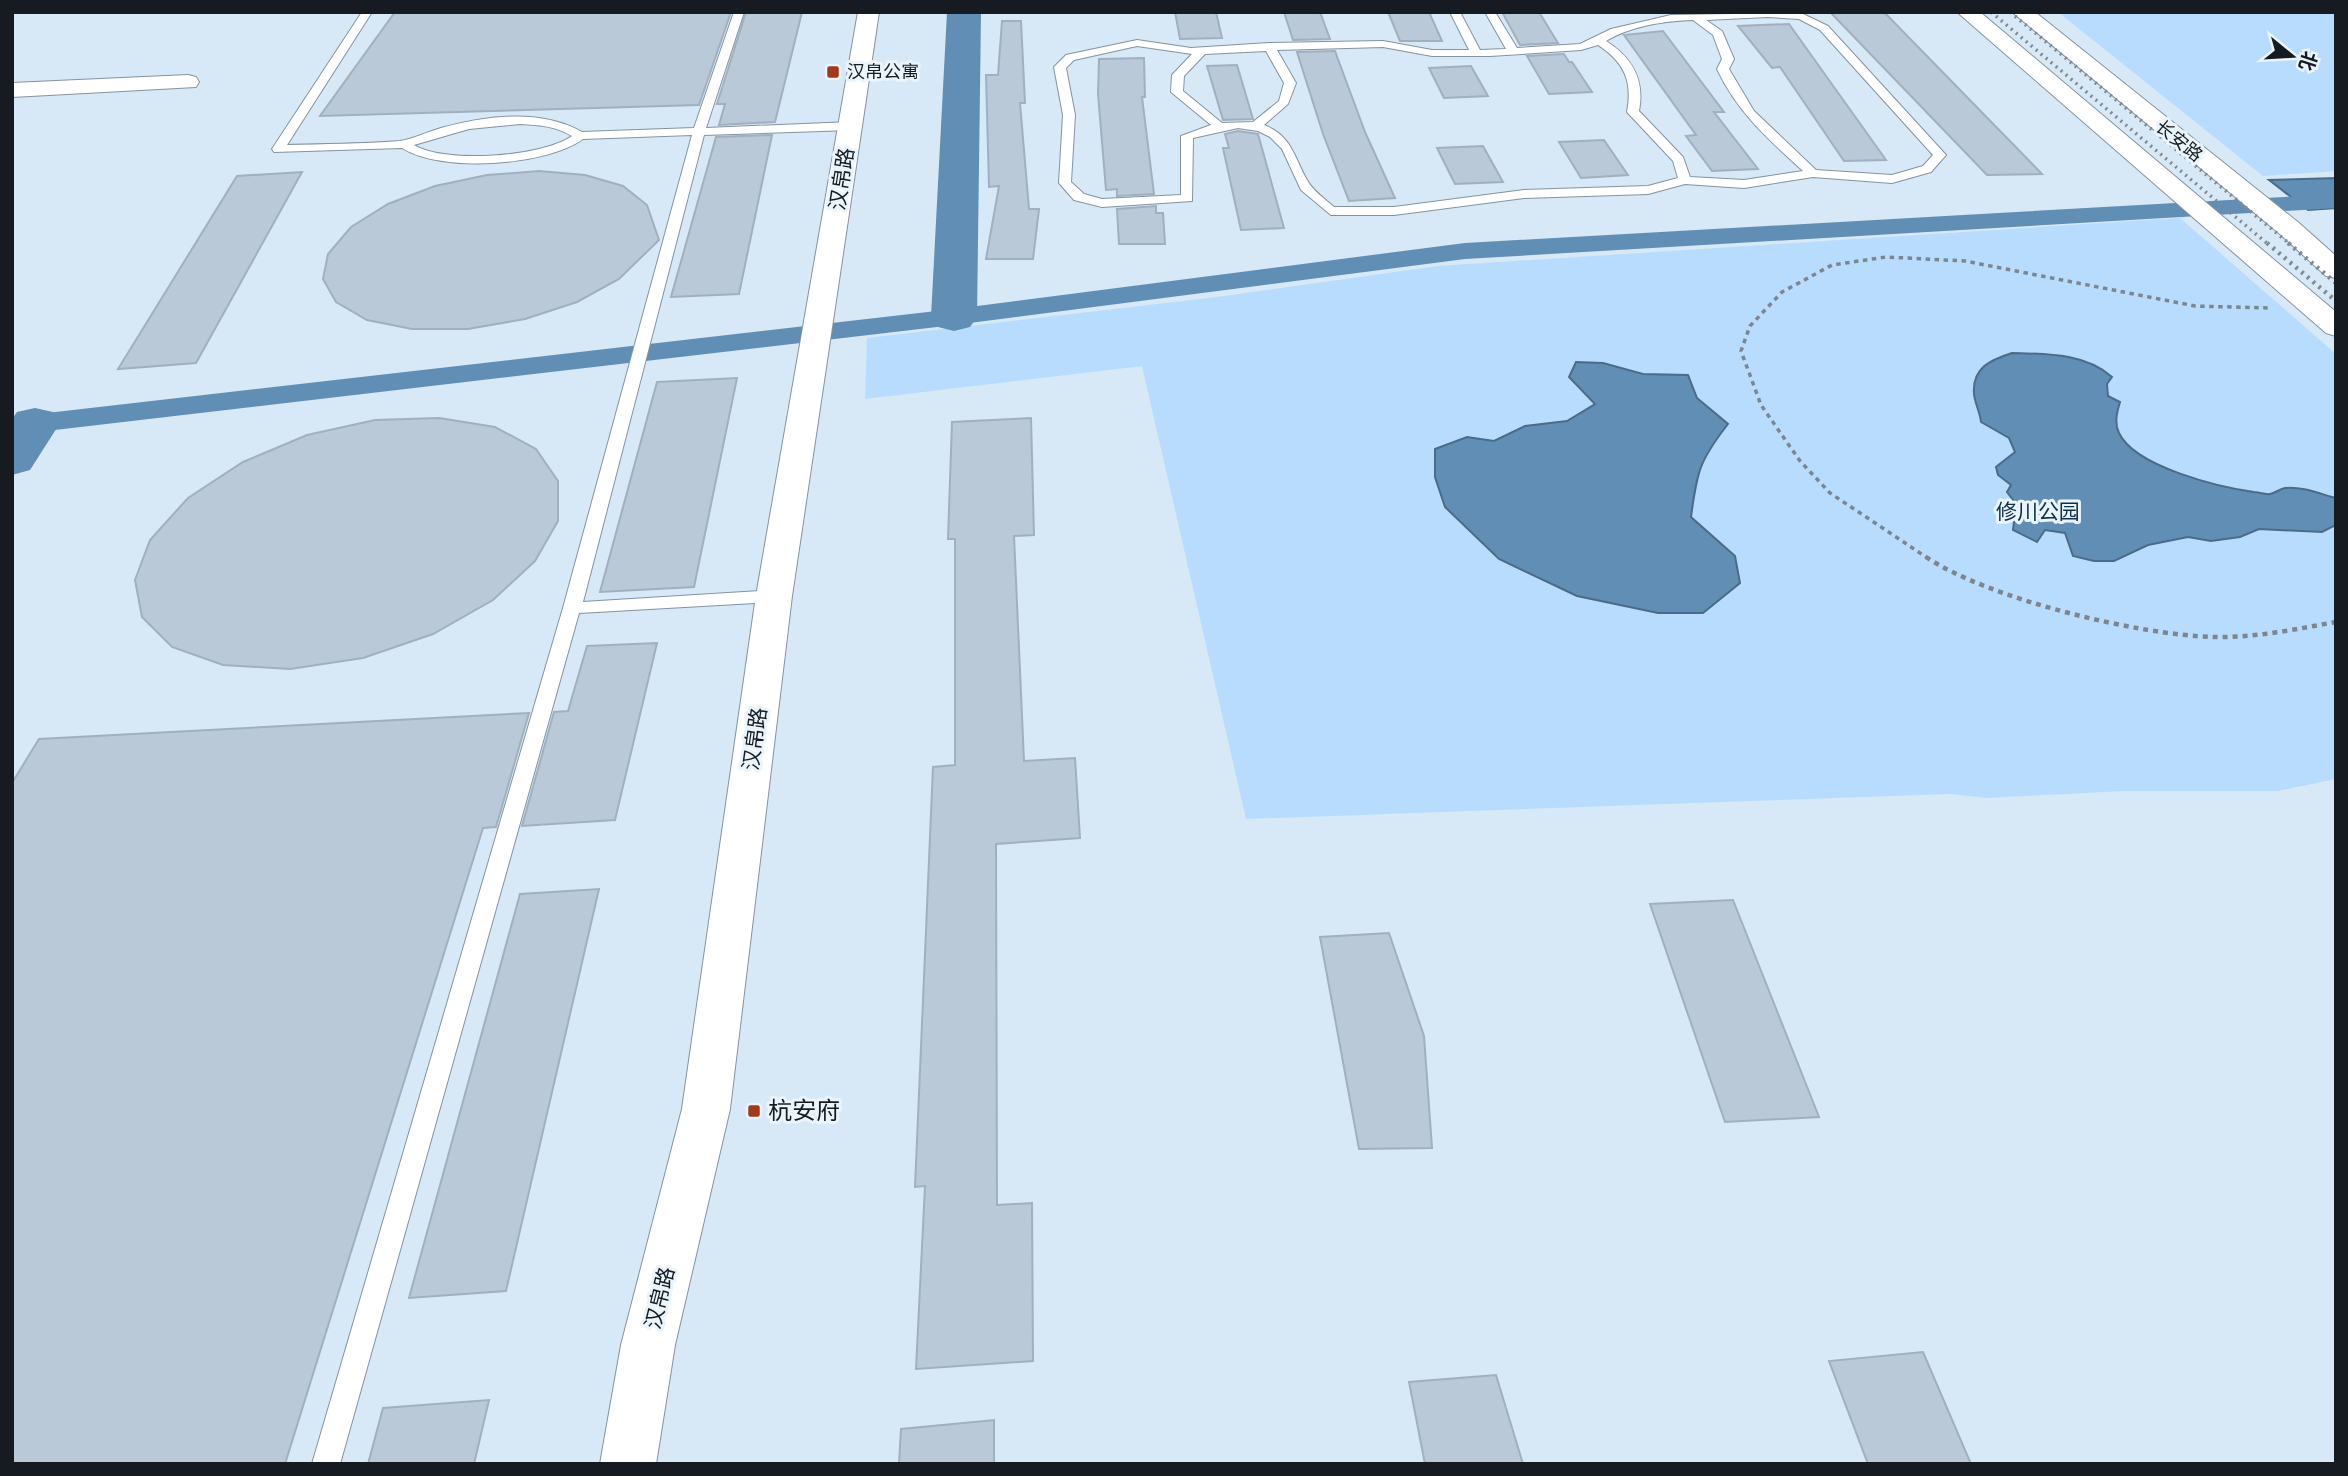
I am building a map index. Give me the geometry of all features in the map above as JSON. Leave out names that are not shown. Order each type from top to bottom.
[{"type":"street","name":"汉帛路","points":[[628,1464],[648,1345],[706,1109],[774,596],[869,12]]},
{"type":"street","name":"长安路","points":[[1967,12],[2310,305]]},
{"type":"street","name":"长安路","points":[[2022,12],[2291,229],[2336,271]]},
{"type":"street","points":[[12,90],[188,82]]},
{"type":"street","points":[[2310,305],[2336,327]]},
{"type":"lane","points":[[367,12],[278,149],[405,144],[426,134],[460,125],[508,121],[550,122],[570,127],[580,136],[851,126]]},
{"type":"lane","points":[[326,1464],[572,608],[699,132],[739,12]]},
{"type":"lane","points":[[1455,12],[1476,53]]},
{"type":"lane","points":[[1490,12],[1514,52]]},
{"type":"lane","points":[[1768,14],[1801,16],[1824,28],[1940,155],[1927,169],[1892,179],[1813,173],[1744,184],[1685,180],[1648,190],[1524,194],[1394,212],[1331,211],[1304,185],[1286,145],[1271,133],[1255,127],[1218,125],[1187,136],[1187,198],[1102,202],[1079,197],[1065,183],[1069,115],[1060,67],[1070,57],[1137,43],[1202,50],[1383,44],[1432,53],[1476,53],[1581,47],[1599,41],[1615,31],[1671,18],[1768,14]]},
{"type":"lane","points":[[1695,17],[1718,33],[1728,59],[1723,69],[1732,92],[1748,113],[1813,173]]},
{"type":"lane","points":[[1599,41],[1618,52],[1629,68],[1638,92],[1633,112],[1679,160],[1685,180]]},
{"type":"lane","points":[[1255,127],[1284,102],[1290,83],[1269,46]]},
{"type":"lane","points":[[1202,50],[1178,75],[1177,92],[1218,125]]},
{"type":"lane","points":[[405,144],[424,155],[452,159],[490,159],[553,149],[576,142],[580,136]]},
{"type":"lane","points":[[572,608],[774,596]]},
{"type":"path","points":[[2310,305],[2256,309],[2195,306],[1965,261],[1886,257],[1832,265],[1782,292],[1750,326],[1741,351],[1761,405],[1800,461],[1830,493],[1937,564],[1988,587],[2071,612],[2138,628],[2213,637],[2263,635],[2336,622]]},
{"type":"green space","points":[[2058,12],[2336,12],[2336,171],[2263,176]]},
{"type":"green space","name":"修川公园","points":[[2180,218],[2336,354],[2336,779],[2277,791],[2122,791],[1988,798],[1949,794],[1246,819],[1142,366],[865,399],[867,338],[1217,297],[1438,266]]},
{"type":"shaded area","points":[[2336,178],[2336,208],[2308,210],[2269,180]]},
{"type":"shaded area","points":[[2012,353],[2065,356],[2090,363],[2112,377],[2107,384],[2108,396],[2120,402],[2117,429],[2128,445],[2142,456],[2179,473],[2239,489],[2268,494],[2285,488],[2297,488],[2336,498],[2336,525],[2322,532],[2259,529],[2240,537],[2211,541],[2188,537],[2148,545],[2114,561],[2094,561],[2073,556],[2065,533],[2045,530],[2037,542],[2013,530],[2016,504],[2007,492],[2011,485],[1998,475],[1996,467],[2015,452],[2009,438],[1981,422],[1974,394],[1979,371],[1990,362]]},
{"type":"shaded area","points":[[1576,362],[1603,363],[1643,374],[1688,375],[1697,398],[1728,424],[1701,468],[1691,517],[1735,556],[1740,583],[1703,613],[1658,613],[1577,596],[1499,559],[1445,507],[1435,477],[1435,449],[1467,437],[1494,441],[1525,426],[1567,421],[1595,404],[1569,377]]},
{"type":"building","points":[[395,12],[731,12],[699,105],[320,116]]},
{"type":"building","points":[[746,12],[802,12],[775,122],[719,125],[725,104],[717,104]]},
{"type":"building","points":[[1175,12],[1216,12],[1222,38],[1180,39]]},
{"type":"building","points":[[1284,12],[1320,12],[1330,39],[1293,40]]},
{"type":"building","points":[[1388,12],[1429,12],[1442,41],[1400,41]]},
{"type":"building","points":[[1502,12],[1539,12],[1558,43],[1520,45]]},
{"type":"building","points":[[1830,12],[1884,12],[2042,174],[1987,175]]},
{"type":"building","points":[[1002,21],[1021,21],[1025,103],[1020,103],[1029,209],[1039,209],[1033,259],[986,259],[999,186],[989,187],[986,75],[998,75]]},
{"type":"building","points":[[1789,24],[1886,160],[1844,161],[1780,67],[1772,68],[1738,26]]},
{"type":"building","points":[[1663,31],[1724,112],[1714,112],[1758,169],[1712,171],[1686,136],[1696,135],[1624,35]]},
{"type":"building","points":[[1335,51],[1365,132],[1395,198],[1349,201],[1323,134],[1297,52]]},
{"type":"building","points":[[1564,54],[1592,92],[1549,94],[1527,56]]},
{"type":"building","points":[[1144,58],[1145,97],[1142,97],[1154,194],[1117,196],[1117,189],[1106,190],[1098,94],[1099,59]]},
{"type":"building","points":[[1237,65],[1253,119],[1223,120],[1207,66]]},
{"type":"building","points":[[1471,66],[1488,96],[1444,98],[1429,68]]},
{"type":"building","points":[[1238,131],[1258,134],[1284,228],[1241,230],[1223,148],[1229,148],[1225,134]]},
{"type":"building","points":[[772,135],[739,294],[671,297],[716,137]]},
{"type":"building","points":[[1604,140],[1628,175],[1581,178],[1559,142]]},
{"type":"building","points":[[1483,146],[1503,182],[1455,184],[1437,148]]},
{"type":"building","points":[[539,171],[585,175],[623,186],[647,205],[659,240],[619,279],[577,302],[525,319],[468,329],[412,329],[367,320],[336,302],[323,279],[328,254],[351,227],[388,204],[435,186],[487,175]]},
{"type":"building","points":[[302,172],[196,363],[118,369],[237,176]]},
{"type":"building","points":[[1156,206],[1156,213],[1163,213],[1165,244],[1119,244],[1117,209]]},
{"type":"building","points":[[737,378],[694,587],[600,592],[657,382]]},
{"type":"building","points":[[439,418],[495,427],[536,449],[558,481],[558,521],[535,561],[493,600],[433,634],[363,658],[290,669],[223,665],[172,647],[142,617],[135,580],[150,540],[188,498],[243,462],[307,435],[375,420]]},
{"type":"building","points":[[1031,418],[1034,535],[1014,536],[1024,761],[1075,758],[1080,838],[996,844],[997,1205],[1032,1203],[1033,1361],[916,1369],[925,1186],[915,1187],[933,767],[955,765],[955,539],[948,539],[952,422]]},
{"type":"building","points":[[657,643],[615,820],[522,826],[554,712],[568,711],[587,646]]},
{"type":"building","points":[[529,713],[496,827],[483,828],[285,1464],[12,1464],[12,783],[39,739]]},
{"type":"building","points":[[599,889],[506,1291],[409,1298],[520,894]]},
{"type":"building","points":[[1733,900],[1819,1117],[1725,1122],[1650,904]]},
{"type":"building","points":[[1389,933],[1424,1036],[1432,1148],[1359,1149],[1320,937]]},
{"type":"building","points":[[1923,1352],[1971,1464],[1868,1464],[1829,1361]]},
{"type":"building","points":[[1496,1375],[1523,1464],[1425,1464],[1409,1382]]},
{"type":"building","points":[[489,1400],[474,1464],[368,1464],[383,1408]]},
{"type":"building","points":[[994,1420],[994,1464],[899,1464],[901,1429]]},
{"type":"waterway","points":[[954,317],[964,12]]},
{"type":"waterway","points":[[12,426],[954,317],[1465,251],[2336,201]]},
{"type":"waterway","points":[[12,459],[35,423]]},
{"type":"railway","points":[[1991,12],[2269,245]]},
{"type":"railway","points":[[2010,12],[2291,245]]},
{"type":"railway","points":[[2267,243],[2336,301]]},
{"type":"railway","points":[[2288,243],[2336,283]]},
{"type":"place","name":"汉帛公寓","points":[[833,72]]},
{"type":"place","name":"杭安府","points":[[754,1111]]}]
